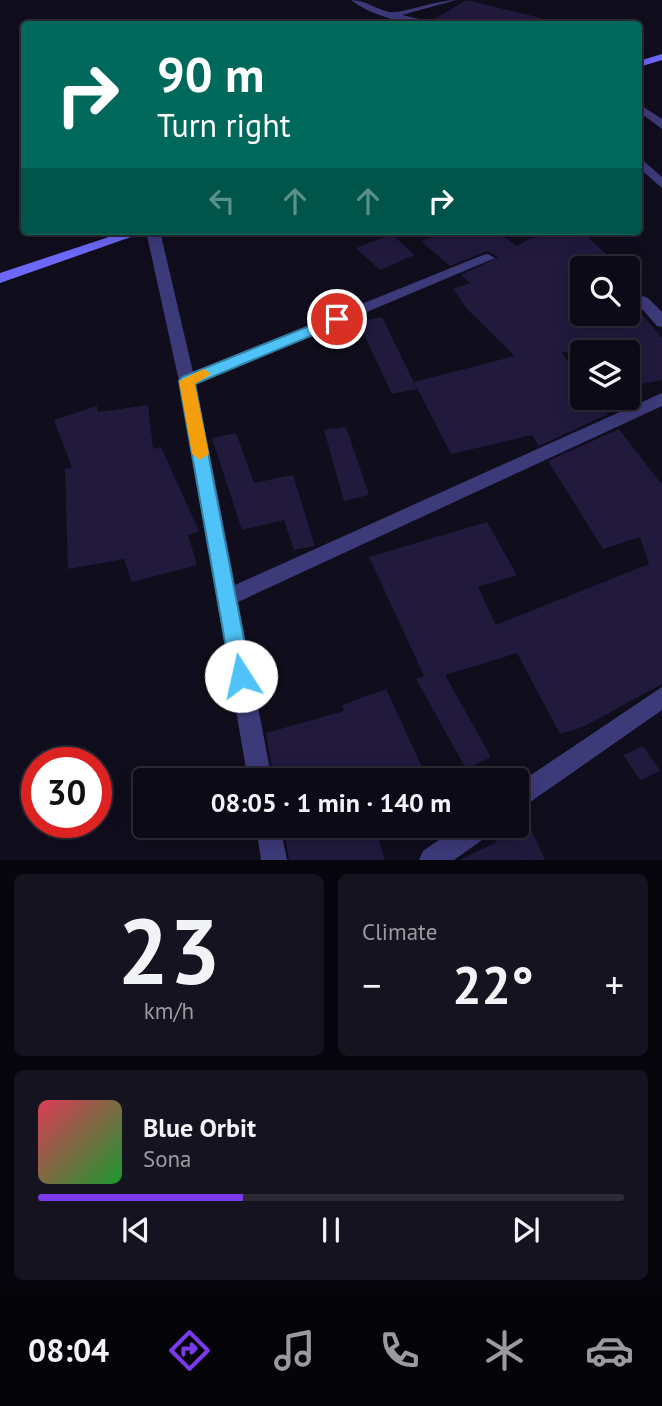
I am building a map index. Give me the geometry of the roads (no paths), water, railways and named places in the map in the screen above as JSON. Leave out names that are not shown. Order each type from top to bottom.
[{"type":"street","points":[[356,0],[388,15],[415,21]]},
{"type":"street","points":[[388,15],[451,0]]},
{"type":"street","points":[[642,63],[662,57]]},
{"type":"street","points":[[642,109],[662,125]]},
{"type":"street","points":[[642,164],[662,184]]},
{"type":"street","points":[[0,278],[129,235]]},
{"type":"street","points":[[154,235],[187,381],[258,768]]},
{"type":"street","points":[[187,381],[488,258]]},
{"type":"street","points":[[643,301],[662,322]]},
{"type":"street","points":[[227,598],[662,399]]},
{"type":"street","points":[[529,791],[662,697]]},
{"type":"street","points":[[270,838],[274,860]]},
{"type":"street","points":[[432,860],[463,838]]}]
